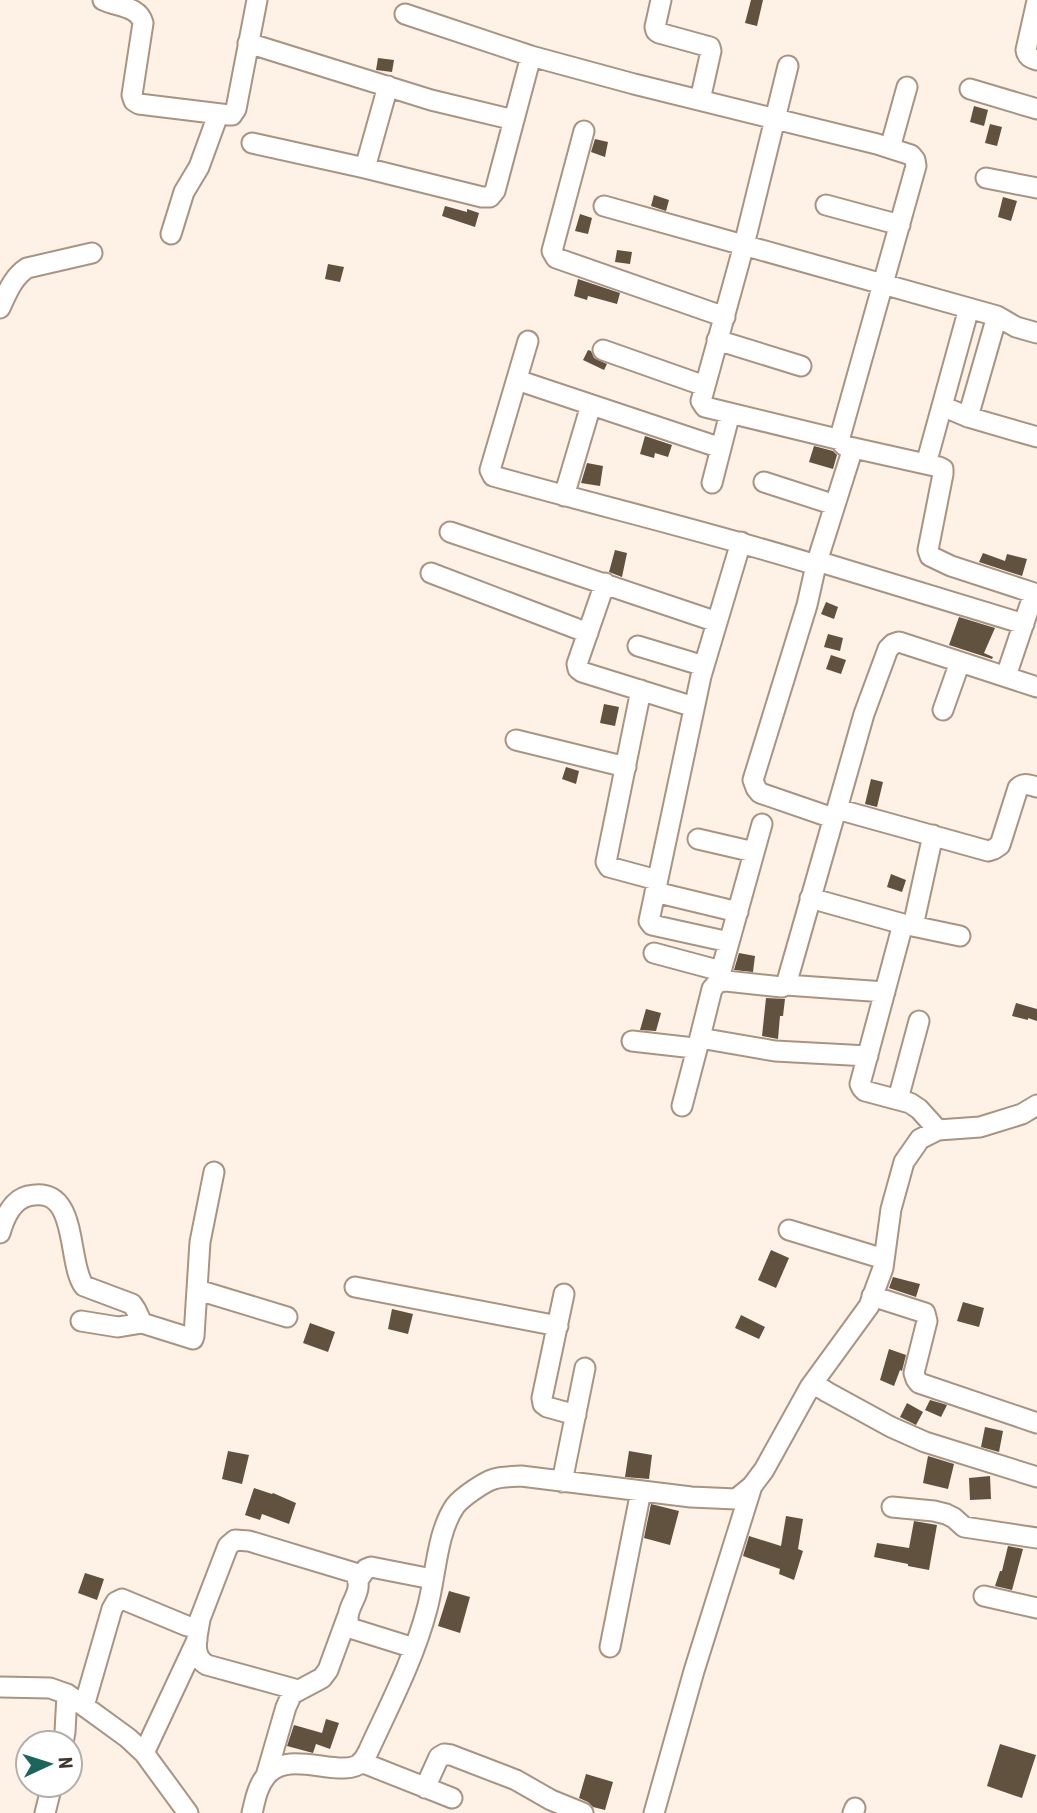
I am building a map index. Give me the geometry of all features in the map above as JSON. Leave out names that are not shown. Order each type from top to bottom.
[{"type":"street","points":[[103,0],[137,11],[142,16],[132,95],[134,101],[139,104],[229,116],[234,112],[257,0]]},
{"type":"street","points":[[661,0],[656,31],[710,47],[700,100]]},
{"type":"street","points":[[1037,1],[1026,50],[1030,58],[1037,60]]},
{"type":"street","points":[[405,14],[531,56],[911,155],[916,166],[840,437],[847,444]]},
{"type":"street","points":[[248,43],[431,100],[514,120]]},
{"type":"street","points":[[252,143],[490,197],[495,191],[531,56]]},
{"type":"street","points":[[788,66],[702,404],[705,407],[943,469],[928,550],[930,556],[951,566],[1036,593],[1006,676]]},
{"type":"street","points":[[365,168],[388,86]]},
{"type":"street","points":[[890,148],[907,87]]},
{"type":"street","points":[[970,89],[1037,109]]},
{"type":"street","points":[[172,234],[184,191],[199,167],[218,115]]},
{"type":"street","points":[[584,131],[553,255],[725,317]]},
{"type":"street","points":[[986,178],[1037,188]]},
{"type":"street","points":[[826,205],[900,225]]},
{"type":"street","points":[[604,206],[997,316],[1016,327],[1037,333]]},
{"type":"street","points":[[0,308],[20,273],[27,268],[92,253]]},
{"type":"street","points":[[926,464],[969,308]]},
{"type":"street","points":[[968,417],[997,316]]},
{"type":"street","points":[[717,340],[801,366]]},
{"type":"street","points":[[528,341],[490,470],[493,476],[817,563],[1024,624]]},
{"type":"street","points":[[603,350],[705,386]]},
{"type":"street","points":[[517,380],[721,448]]},
{"type":"street","points":[[564,496],[591,405]]},
{"type":"street","points":[[942,406],[968,417],[1037,437]]},
{"type":"street","points":[[712,483],[730,413]]},
{"type":"street","points":[[847,444],[835,505],[753,780],[756,788],[760,793],[827,816],[836,813],[933,835],[988,851],[1000,845],[1018,788],[1026,784],[1037,788]]},
{"type":"street","points":[[764,482],[835,505]]},
{"type":"street","points":[[450,532],[717,622]]},
{"type":"street","points":[[729,942],[652,925],[649,921],[694,707],[741,542]]},
{"type":"street","points":[[431,573],[588,633]]},
{"type":"street","points":[[605,583],[577,664],[578,668],[582,672],[694,707]]},
{"type":"street","points":[[786,985],[864,714],[888,649],[899,642],[1037,687]]},
{"type":"street","points":[[638,646],[704,666]]},
{"type":"street","points":[[943,710],[960,662]]},
{"type":"street","points":[[642,690],[607,865],[656,886],[738,912]]},
{"type":"street","points":[[516,740],[626,767]]},
{"type":"street","points":[[682,1106],[712,989],[720,977],[762,824]]},
{"type":"street","points":[[933,835],[860,1084],[865,1091],[910,1103],[938,1130]]},
{"type":"street","points":[[698,839],[754,852]]},
{"type":"street","points":[[810,898],[908,925],[960,936]]},
{"type":"street","points":[[654,953],[726,981],[782,987],[786,985],[885,992]]},
{"type":"street","points":[[898,1099],[919,1021]]},
{"type":"street","points":[[632,1041],[688,1049],[699,1042],[775,1051],[868,1056]]},
{"type":"street","points":[[654,1813],[694,1671],[752,1486],[813,1383],[869,1306],[883,1268],[891,1209],[904,1162],[920,1139],[938,1130],[980,1127],[1022,1114],[1037,1105]]},
{"type":"street","points":[[81,1321],[118,1327],[142,1323],[193,1339],[200,1242],[214,1172]]},
{"type":"street","points":[[0,1233],[7,1215],[21,1198],[36,1195],[55,1200],[69,1225],[80,1281],[84,1286],[132,1304],[142,1323]]},
{"type":"street","points":[[789,1230],[884,1259]]},
{"type":"street","points":[[355,1287],[558,1326]]},
{"type":"street","points":[[198,1290],[287,1317]]},
{"type":"street","points":[[564,1294],[542,1398],[547,1407],[576,1415]]},
{"type":"street","points":[[872,1296],[925,1313],[927,1321],[914,1373],[919,1383],[1037,1423]]},
{"type":"street","points":[[562,1482],[585,1368]]},
{"type":"street","points":[[813,1383],[891,1427],[925,1442],[1037,1477]]},
{"type":"street","points":[[252,1813],[258,1789],[273,1769],[294,1763],[347,1767],[361,1762],[368,1752],[414,1648],[428,1607],[444,1528],[456,1505],[473,1490],[494,1479],[521,1476],[691,1497],[736,1499],[752,1486]]},
{"type":"street","points":[[610,1647],[641,1491]]},
{"type":"street","points":[[892,1507],[934,1511],[954,1518],[964,1527],[1037,1538]]},
{"type":"street","points":[[144,1753],[199,1629],[229,1546],[235,1540],[249,1541],[350,1570],[358,1580],[358,1590],[328,1670],[316,1683],[292,1694],[266,1776]]},
{"type":"street","points":[[358,1580],[366,1569],[371,1567],[432,1579]]},
{"type":"street","points":[[984,1596],[1037,1608]]},
{"type":"street","points":[[84,1706],[112,1609],[116,1602],[122,1599],[193,1627],[198,1624],[197,1655],[200,1661],[207,1665],[298,1690]]},
{"type":"street","points":[[347,1618],[350,1628],[414,1648]]},
{"type":"street","points":[[0,1687],[50,1688],[66,1694],[84,1706],[144,1753],[188,1813]]},
{"type":"street","points":[[65,1729],[66,1694]]},
{"type":"street","points":[[425,1788],[439,1757],[444,1754],[451,1755],[516,1780],[570,1811]]},
{"type":"street","points":[[361,1762],[452,1798]]},
{"type":"building","points":[[751,0],[763,0],[757,26],[745,23]]},
{"type":"building","points":[[378,58],[394,60],[392,72],[376,70]]},
{"type":"building","points":[[974,106],[988,110],[984,126],[970,122]]},
{"type":"building","points":[[990,124],[1002,127],[997,146],[985,143]]},
{"type":"building","points":[[595,139],[608,142],[605,157],[591,152]]},
{"type":"building","points":[[654,195],[669,200],[666,211],[651,206]]},
{"type":"building","points":[[1003,197],[1017,201],[1011,221],[998,217]]},
{"type":"building","points":[[445,206],[479,213],[475,227],[442,216]]},
{"type":"building","points":[[580,214],[592,218],[588,234],[575,231]]},
{"type":"building","points":[[617,250],[632,252],[630,264],[615,262]]},
{"type":"building","points":[[328,264],[344,267],[340,282],[325,279]]},
{"type":"building","points":[[578,279],[620,293],[617,304],[588,296],[587,300],[574,296]]},
{"type":"building","points":[[588,350],[594,358],[607,364],[604,370],[583,360]]},
{"type":"building","points":[[645,436],[672,445],[668,457],[655,453],[654,458],[640,454]]},
{"type":"building","points":[[814,446],[833,451],[837,455],[833,469],[809,462]]},
{"type":"building","points":[[587,463],[603,466],[600,486],[581,483]]},
{"type":"building","points":[[615,550],[627,553],[622,577],[609,572]]},
{"type":"building","points":[[983,553],[1005,561],[1007,554],[1027,559],[1022,576],[979,562]]},
{"type":"building","points":[[826,602],[838,607],[834,619],[821,614]]},
{"type":"building","points":[[959,617],[995,628],[984,653],[993,657],[992,659],[949,645]]},
{"type":"building","points":[[828,634],[843,638],[840,651],[824,647]]},
{"type":"building","points":[[831,655],[846,660],[841,674],[826,669]]},
{"type":"building","points":[[604,704],[619,707],[615,726],[600,723]]},
{"type":"building","points":[[566,767],[579,771],[576,784],[562,779]]},
{"type":"building","points":[[871,779],[883,782],[877,807],[865,804]]},
{"type":"building","points":[[891,874],[906,880],[902,892],[887,887]]},
{"type":"building","points":[[739,953],[755,956],[753,972],[734,970]]},
{"type":"building","points":[[766,998],[785,999],[778,1039],[762,1036]]},
{"type":"building","points":[[1016,1003],[1037,1009],[1037,1021],[1012,1016]]},
{"type":"building","points":[[646,1009],[661,1013],[656,1031],[640,1030]]},
{"type":"building","points":[[771,1250],[789,1258],[776,1288],[758,1280]]},
{"type":"building","points":[[893,1277],[920,1284],[916,1297],[889,1288]]},
{"type":"building","points":[[963,1302],[984,1308],[979,1327],[957,1321]]},
{"type":"building","points":[[392,1309],[413,1314],[408,1334],[388,1329]]},
{"type":"building","points":[[741,1315],[765,1327],[759,1339],[735,1328]]},
{"type":"building","points":[[310,1323],[335,1332],[328,1352],[303,1343]]},
{"type":"building","points":[[889,1349],[906,1355],[894,1386],[880,1380]]},
{"type":"building","points":[[930,1400],[947,1405],[941,1417],[925,1410]]},
{"type":"building","points":[[907,1403],[923,1412],[916,1425],[900,1417]]},
{"type":"building","points":[[985,1427],[1003,1431],[999,1452],[981,1447]]},
{"type":"building","points":[[228,1451],[249,1455],[242,1484],[222,1479]]},
{"type":"building","points":[[629,1451],[652,1455],[649,1479],[625,1477]]},
{"type":"building","points":[[928,1456],[954,1464],[948,1489],[923,1483]]},
{"type":"building","points":[[990,1476],[991,1499],[970,1500],[969,1478]]},
{"type":"building","points":[[254,1488],[296,1503],[289,1524],[262,1514],[260,1520],[245,1515]]},
{"type":"building","points":[[651,1504],[679,1511],[670,1545],[644,1538]]},
{"type":"building","points":[[786,1516],[803,1519],[798,1549],[803,1551],[794,1580],[779,1574],[780,1569],[743,1556],[749,1536],[781,1546]]},
{"type":"building","points":[[914,1521],[937,1525],[929,1570],[874,1557],[877,1543],[909,1548]]},
{"type":"building","points":[[1008,1546],[1023,1549],[1012,1590],[995,1586]]},
{"type":"building","points":[[85,1573],[104,1579],[97,1600],[78,1593]]},
{"type":"building","points":[[449,1591],[470,1597],[460,1633],[438,1626]]},
{"type":"building","points":[[326,1719],[339,1723],[330,1749],[316,1744],[313,1753],[287,1746],[294,1725],[322,1733]]},
{"type":"building","points":[[1000,1744],[1036,1755],[1022,1798],[987,1786]]},
{"type":"building","points":[[586,1774],[613,1782],[605,1810],[593,1807],[579,1798]]}]
